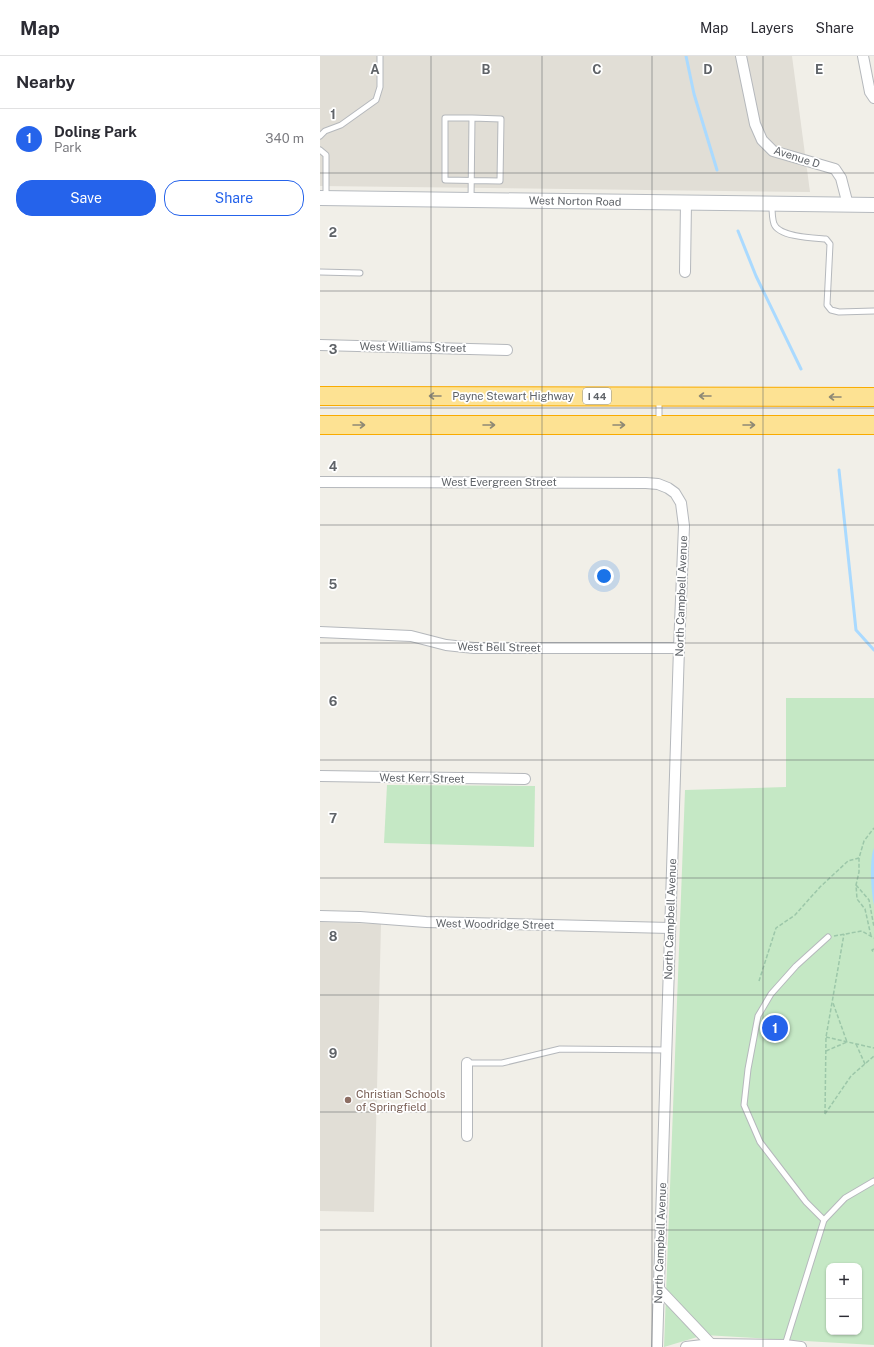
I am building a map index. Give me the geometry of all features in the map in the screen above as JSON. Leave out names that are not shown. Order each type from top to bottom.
[{"type":"highway","name":"Payne Stewart Highway","points":[[320,396],[874,397]]},
{"type":"highway","points":[[320,425],[874,425]]},
{"type":"main road","name":"West Norton Road","points":[[323,198],[874,205]]},
{"type":"street","name":"Avenue D","points":[[741,56],[755,124],[762,140],[773,151],[835,169],[841,178],[848,205]]},
{"type":"street","points":[[863,56],[870,92],[874,98]]},
{"type":"street","points":[[685,272],[686,202]]},
{"type":"street","name":"West Williams Street","points":[[320,345],[507,350]]},
{"type":"street","name":"West Evergreen Street","points":[[320,482],[646,483],[663,486],[675,493]]},
{"type":"street","name":"North Campbell Avenue","points":[[657,1347],[678,648],[684,526],[681,503],[675,493]]},
{"type":"street","name":"West Bell Street","points":[[320,632],[411,636],[446,645],[474,648],[678,648]]},
{"type":"street","name":"West Kerr Street","points":[[320,776],[525,779]]},
{"type":"street","name":"West Woodridge Street","points":[[320,916],[360,917],[426,922],[670,928]]},
{"type":"street","points":[[466,1063],[466,1136]]},
{"type":"street","points":[[659,1290],[711,1344]]},
{"type":"street","points":[[686,1347],[711,1344],[785,1345],[801,1347]]},
{"type":"lane","points":[[320,136],[325,131],[342,125],[376,100],[380,87],[380,56]]},
{"type":"lane","points":[[445,118],[501,119],[500,181],[472,181],[445,180],[445,118]]},
{"type":"lane","points":[[471,200],[472,118]]},
{"type":"lane","points":[[320,150],[326,155],[323,198]]},
{"type":"lane","points":[[772,204],[774,224],[779,230],[789,234],[826,239],[830,244],[828,305],[831,310],[839,312],[874,311]]},
{"type":"lane","points":[[320,272],[360,273]]},
{"type":"lane","points":[[659,396],[659,425]]},
{"type":"lane","points":[[824,1220],[806,1202],[760,1142],[744,1105],[748,1069],[758,1016],[771,994],[796,966],[828,937]]},
{"type":"lane","points":[[466,1063],[502,1063],[560,1049],[666,1050]]},
{"type":"lane","points":[[785,1345],[824,1220],[845,1198],[874,1181]]},
{"type":"path","points":[[871,936],[865,909],[857,899],[856,885],[859,872],[859,858],[864,841],[874,828]]},
{"type":"path","points":[[759,980],[776,928],[795,915],[820,887],[848,861],[859,858]]},
{"type":"path","points":[[856,885],[869,900],[874,926]]},
{"type":"path","points":[[828,937],[862,931],[874,938]]},
{"type":"path","points":[[844,934],[826,1037],[824,1114],[851,1076],[874,1056]]},
{"type":"path","points":[[874,949],[872,950],[874,954]]},
{"type":"path","points":[[832,1001],[846,1042]]},
{"type":"path","points":[[826,1037],[874,1048]]},
{"type":"path","points":[[826,1052],[846,1042]]},
{"type":"path","points":[[856,1044],[865,1064]]},
{"type":"shaded area","points":[[320,56],[792,56],[810,192],[320,186]]},
{"type":"shaded area","name":"Christian Schools of Springfield","points":[[320,922],[381,924],[374,1212],[320,1211]]},
{"type":"green space","points":[[786,698],[874,698],[874,1345],[704,1335],[664,1347],[685,790],[786,787]]},
{"type":"green space","points":[[387,785],[535,786],[534,847],[384,843]]},
{"type":"water","points":[[874,848],[874,905],[871,860]]},
{"type":"waterway","points":[[686,56],[694,94],[717,170]]},
{"type":"waterway","points":[[738,231],[756,276],[801,369]]},
{"type":"waterway","points":[[839,470],[856,630],[874,650]]},
{"type":"place","name":"Doling Park","points":[[775,1028]]},
{"type":"place","name":"Christian Schools of Springfield","points":[[348,1100]]}]
